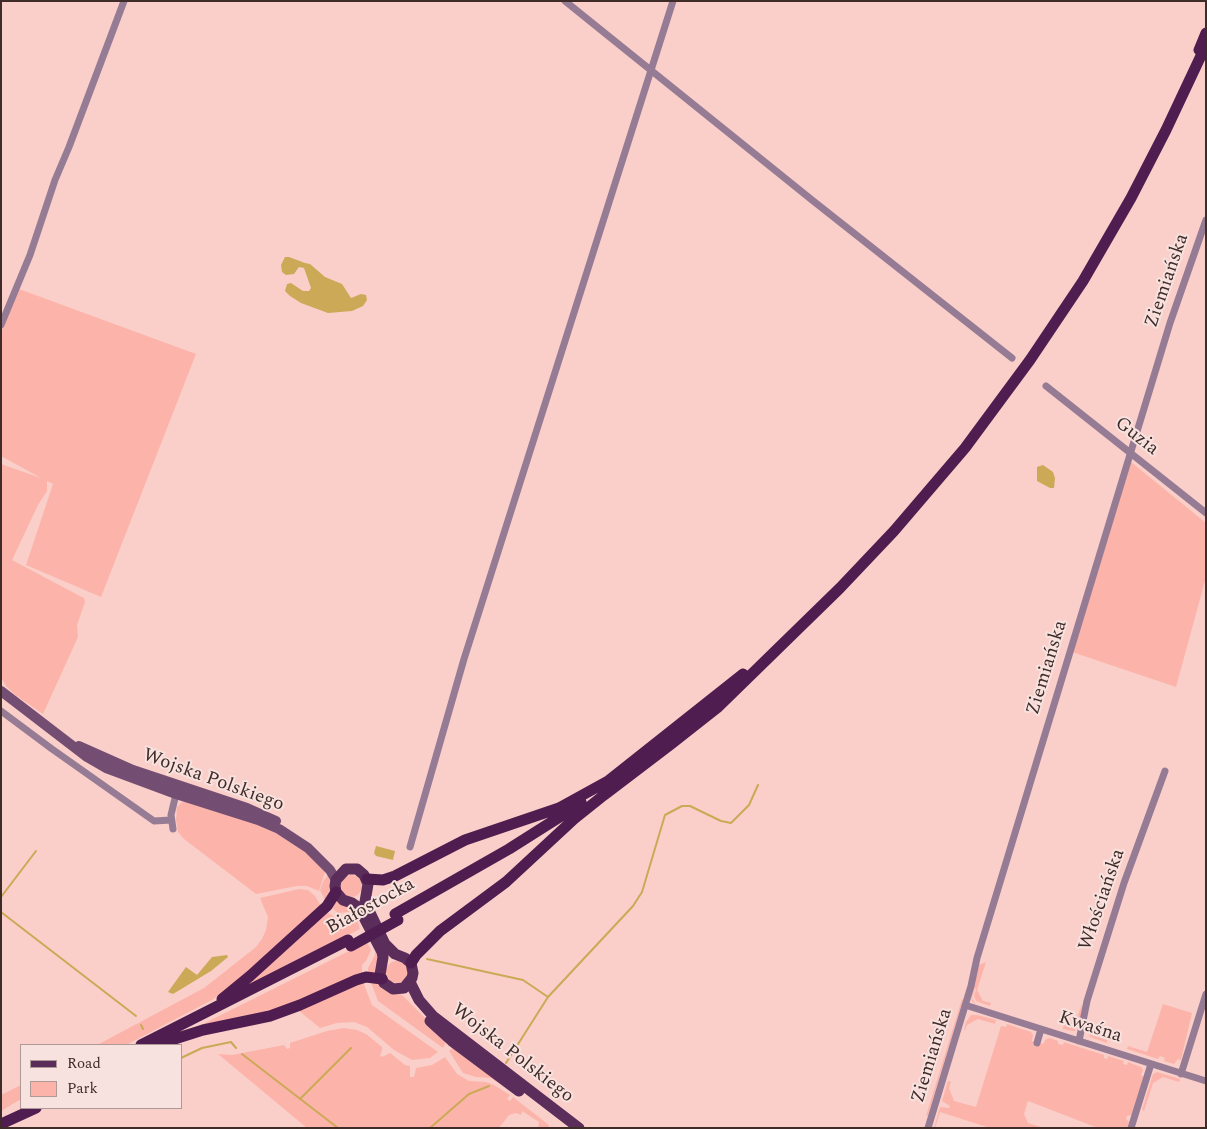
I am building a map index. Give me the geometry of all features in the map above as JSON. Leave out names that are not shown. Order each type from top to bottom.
[{"type":"highway","points":[[411,964],[416,955],[440,931],[513,876],[604,794],[717,708],[840,588],[894,531],[965,448],[1030,360],[1083,281],[1131,198],[1166,130],[1206,33]]},
{"type":"highway","points":[[1191,73],[1206,45]]},
{"type":"highway","points":[[367,879],[383,880],[395,876],[465,840],[559,808],[608,781],[786,640]]},
{"type":"highway","name":"Białostocka","points":[[397,917],[569,811],[608,781]]},
{"type":"highway","name":"Białostocka","points":[[160,1044],[514,853],[604,794]]},
{"type":"highway","points":[[197,1017],[250,976],[327,906],[336,892]]},
{"type":"highway","name":"Białostocka","points":[[143,1044],[350,943]]},
{"type":"highway","points":[[161,1044],[203,1030],[284,1011],[356,980],[366,978],[382,979]]},
{"type":"highway","points":[[1,1117],[20,1108]]},
{"type":"highway","points":[[1,1124],[34,1109]]},
{"type":"main road","name":"Wojska Polskiego","points":[[1,690],[60,736],[86,750],[177,790],[279,829],[308,848],[330,870],[336,880]]},
{"type":"main road","name":"Wojska Polskiego","points":[[177,790],[246,808],[283,824],[298,833],[338,868],[346,870]]},
{"type":"main road","points":[[382,979],[380,971],[383,962],[382,952],[364,910],[367,879],[364,874],[357,870],[346,870],[336,880],[336,892],[343,900],[364,910],[388,948],[411,964],[413,974],[410,982],[404,988],[399,989]]},
{"type":"main road","name":"Wojska Polskiego","points":[[382,979],[388,987],[399,989],[452,1041],[560,1118],[579,1128]]},
{"type":"main road","name":"Wojska Polskiego","points":[[410,982],[419,1000],[433,1016],[560,1118],[568,1128]]},
{"type":"street","points":[[1,325],[30,255],[55,180],[124,1]]},
{"type":"street","points":[[565,1],[1012,358]]},
{"type":"street","points":[[410,847],[464,659],[673,1]]},
{"type":"street","name":"Ziemiańska","points":[[928,1128],[977,958],[1170,322],[1206,220]]},
{"type":"street","name":"Guzia","points":[[1046,386],[1206,513]]},
{"type":"street","points":[[1,711],[60,755],[154,820],[171,820]]},
{"type":"street","name":"Włościańska","points":[[1079,1041],[1087,1000],[1124,883],[1165,771]]},
{"type":"street","points":[[173,828],[171,820],[177,790]]},
{"type":"street","points":[[1181,1074],[1206,994]]},
{"type":"street","name":"Kwaśna","points":[[965,1005],[1206,1081]]},
{"type":"street","points":[[1037,1043],[1041,1029]]},
{"type":"street","points":[[1130,1128],[1151,1064]]},
{"type":"green space","points":[[19,289],[196,354],[101,597],[26,565],[53,484],[47,481],[47,491],[38,505],[12,560],[84,598],[85,602],[77,625],[78,637],[43,714],[14,694],[1,677],[1,464],[41,478],[1,456],[1,333]]},
{"type":"green space","points":[[1131,462],[1206,523],[1206,577],[1176,687],[1072,652]]},
{"type":"green space","points":[[187,801],[274,829],[307,851],[325,872],[319,891],[307,886],[297,886],[256,894],[184,839],[178,832],[176,820],[177,807],[182,802]]},
{"type":"green space","points":[[329,873],[331,895],[326,902],[320,890]]},
{"type":"green space","points":[[351,875],[359,878],[362,886],[359,894],[351,897],[343,894],[340,886],[343,878]]},
{"type":"green space","points":[[299,889],[308,890],[315,896],[321,906],[262,960],[212,1000],[128,1044],[99,1044],[204,988],[256,947],[266,930],[268,917],[260,898]]},
{"type":"green space","points":[[337,900],[356,910],[360,915],[349,912],[338,913],[332,908]]},
{"type":"green space","points":[[327,912],[336,918],[352,917],[358,922],[360,929],[232,995]]},
{"type":"green space","points":[[367,942],[371,950],[362,965],[362,974],[290,1005],[259,1014],[201,1025]]},
{"type":"green space","points":[[375,943],[380,954],[377,974],[368,973],[368,968],[375,955]]},
{"type":"green space","points":[[397,961],[405,964],[408,972],[405,980],[397,983],[389,980],[386,972],[389,964]]},
{"type":"green space","points":[[986,962],[977,990],[983,1001],[991,1003],[990,1006],[976,1001],[974,996],[975,988],[972,998],[976,1005],[972,1001],[971,995],[979,965]]},
{"type":"green space","points":[[370,980],[380,984],[387,991],[402,995],[445,1038],[443,1048],[378,1001]]},
{"type":"green space","points":[[363,982],[372,1005],[438,1052],[430,1058],[412,1060],[394,1050],[367,1027],[354,1022],[337,1023],[320,1028],[298,1010]]},
{"type":"green space","points":[[962,999],[928,1115],[926,1116]]},
{"type":"green space","points":[[1082,1004],[1080,1028],[1076,1027],[1075,1031],[1063,1029],[1063,1026],[1076,1020]]},
{"type":"green space","points":[[1163,1004],[1192,1013],[1181,1060],[1178,1059],[1174,1064],[1164,1061],[1165,1058],[1160,1056],[1158,1059],[1127,1049],[1128,1046],[1147,1052]]},
{"type":"green space","points":[[971,1015],[996,1020],[995,1024],[978,1019],[967,1025],[964,1030],[966,1022]]},
{"type":"green space","points":[[1087,1022],[1093,1027],[1091,1035],[1107,1040],[1107,1043],[1090,1037],[1089,1031],[1085,1030]]},
{"type":"green space","points":[[1007,1024],[1031,1032],[1033,1035],[1032,1041],[1043,1044],[1046,1039],[1050,1038],[1058,1041],[1058,1044],[1063,1045],[1064,1042],[1104,1055],[1104,1058],[1107,1059],[1108,1056],[1124,1061],[1123,1064],[1127,1065],[1128,1062],[1141,1067],[1143,1070],[1141,1075],[1144,1077],[1132,1115],[1127,1116],[1126,1119],[1129,1122],[1127,1128],[1098,1128],[1028,1101],[1024,1114],[1028,1123],[1044,1128],[990,1128],[940,1112],[934,1128],[940,1107],[949,1108],[950,1106],[942,1101],[948,1081],[951,1082],[949,1088],[954,1101],[976,1107],[1001,1026],[1006,1027]]},
{"type":"green space","points":[[344,1028],[366,1034],[382,1047],[380,1055],[382,1057],[390,1053],[405,1065],[410,1066],[410,1077],[414,1077],[416,1068],[432,1065],[445,1057],[457,1074],[469,1081],[486,1082],[494,1085],[510,1095],[507,1099],[510,1101],[513,1097],[549,1126],[548,1128],[538,1128],[539,1122],[522,1111],[521,1115],[516,1113],[509,1115],[499,1128],[307,1128],[218,1054],[232,1055],[284,1045],[287,1049],[290,1048],[290,1043],[327,1031]]},
{"type":"green space","points":[[453,1048],[512,1092],[491,1078],[476,1077],[463,1073],[449,1051]]},
{"type":"green space","points":[[1157,1072],[1180,1079],[1179,1082],[1163,1077],[1153,1083],[1144,1111],[1142,1110],[1153,1074]]},
{"type":"green space","points":[[20,1086],[20,1100],[1,1111],[1,1095]]},
{"type":"shaded area","points":[[285,257],[310,264],[325,277],[342,284],[351,298],[361,294],[366,295],[367,300],[363,306],[352,311],[328,313],[301,303],[285,291],[287,284],[291,283],[303,291],[309,291],[311,288],[304,268],[299,267],[294,274],[286,275],[282,272],[281,265]]},
{"type":"shaded area","points":[[1043,465],[1053,472],[1055,478],[1054,488],[1050,488],[1037,481],[1037,467]]},
{"type":"shaded area","points":[[376,846],[395,851],[393,860],[376,856],[374,853]]},
{"type":"shaded area","points":[[227,955],[228,957],[211,971],[173,994],[168,992],[186,967],[197,975],[212,957]]},
{"type":"waterway","points":[[506,1063],[548,997],[633,906],[642,892],[665,815],[682,806],[690,806],[721,821],[731,823],[749,805],[758,785]]},
{"type":"waterway","points":[[1,897],[36,851]]},
{"type":"waterway","points":[[1,912],[136,1016]]},
{"type":"waterway","points":[[427,959],[523,980],[548,997]]},
{"type":"waterway","points":[[141,1025],[143,1029]]},
{"type":"waterway","points":[[182,1058],[202,1048],[231,1042],[236,1048]]},
{"type":"waterway","points":[[300,1099],[351,1048]]},
{"type":"waterway","points":[[242,1054],[338,1128]]},
{"type":"waterway","points":[[430,1128],[469,1094],[489,1086]]}]
